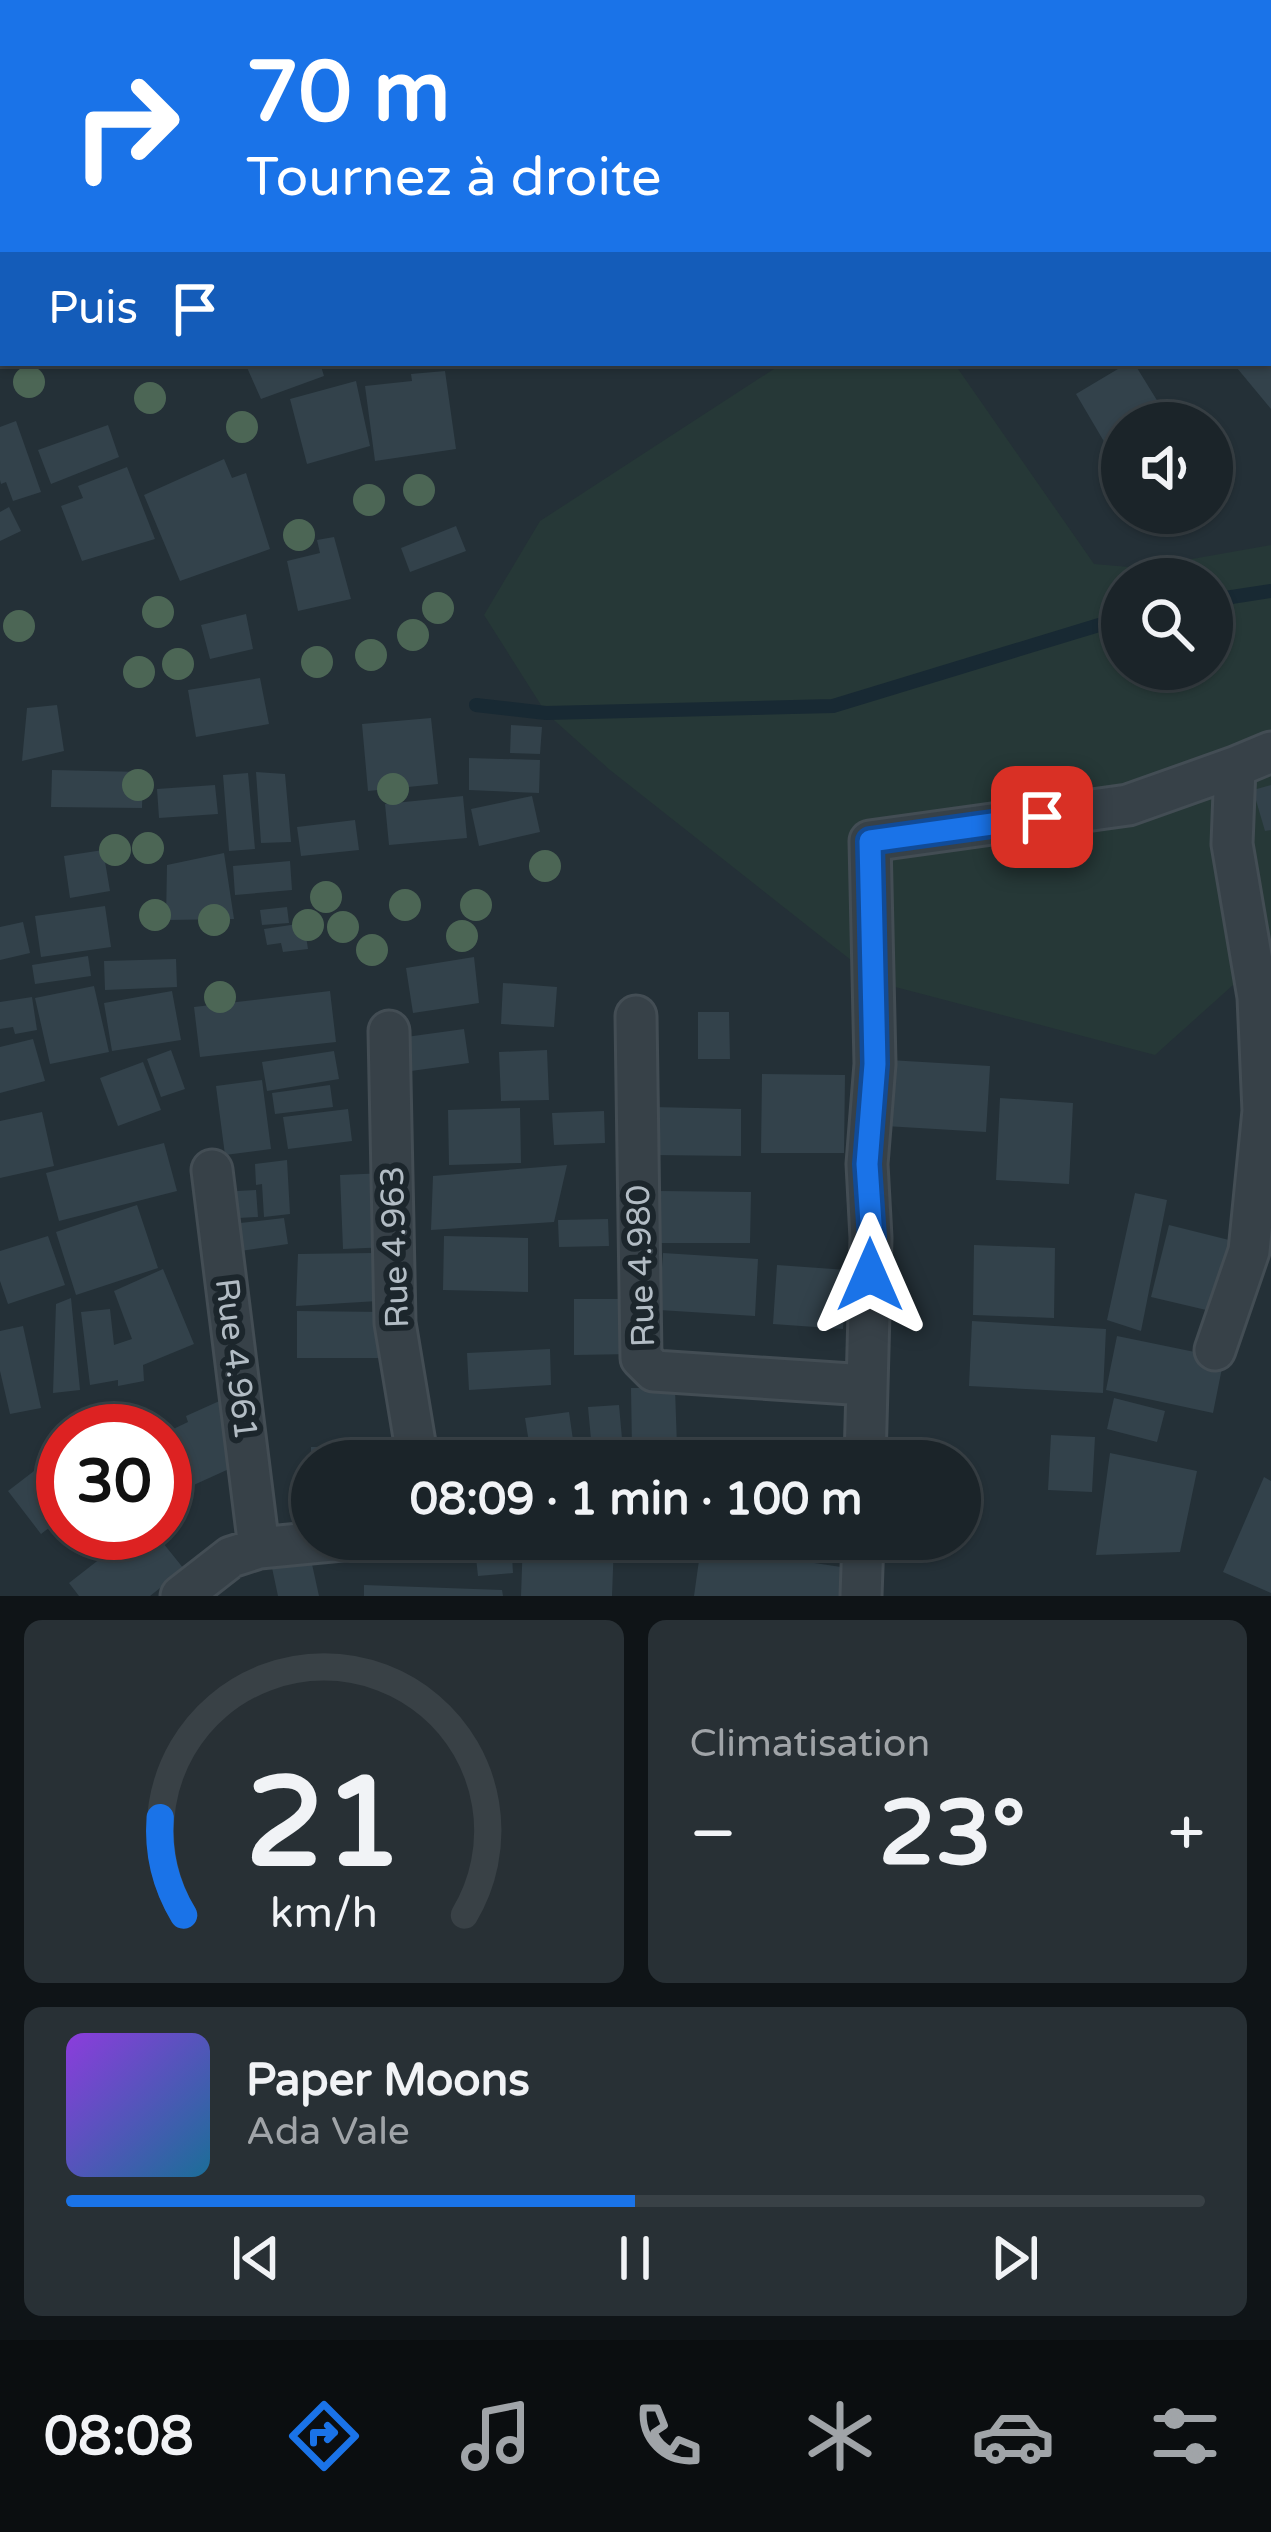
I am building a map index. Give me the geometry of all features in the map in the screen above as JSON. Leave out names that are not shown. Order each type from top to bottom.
[{"type":"street","points":[[865,1440],[872,1238],[867,1164],[875,1064],[870,841],[1128,805],[1253,759]]},
{"type":"street","points":[[1215,1349],[1249,1251],[1263,1111],[1258,997],[1232,844],[1253,759]]},
{"type":"street","name":"Rue 4.980","points":[[636,1016],[640,1358],[654,1371],[866,1385]]},
{"type":"street","name":"Rue 4.963","points":[[389,1031],[395,1322],[415,1440]]},
{"type":"street","name":"Rue 4.961","points":[[212,1170],[259,1548]]},
{"type":"street","points":[[181,1596],[231,1557],[291,1545]]},
{"type":"street","points":[[862,1596],[863,1560]]},
{"type":"shaded area","points":[[778,366],[956,366],[1094,564],[1101,565],[1101,690],[1233,690],[1233,558],[1198,558],[1271,545],[1271,951],[1155,1055],[880,983],[610,770],[546,713],[484,615],[540,521]]},
{"type":"building","points":[[246,366],[321,366],[324,376],[261,399]]},
{"type":"building","points":[[1123,366],[1136,366],[1158,402],[1101,402],[1101,436],[1076,394]]},
{"type":"building","points":[[1271,366],[1271,409],[1237,368]]},
{"type":"building","points":[[445,371],[456,449],[375,461],[365,386],[412,381],[411,374]]},
{"type":"building","points":[[356,381],[370,446],[307,464],[290,399]]},
{"type":"building","points":[[16,421],[41,492],[13,501],[6,482],[0,480],[0,427]]},
{"type":"building","points":[[108,425],[119,457],[51,484],[38,450]]},
{"type":"building","points":[[224,459],[232,478],[246,473],[270,549],[180,581],[144,495]]},
{"type":"building","points":[[127,467],[155,539],[82,561],[61,506],[83,498],[78,486]]},
{"type":"building","points":[[9,507],[21,531],[0,541],[0,512]]},
{"type":"building","points":[[456,526],[466,551],[410,572],[401,548]]},
{"type":"building","points":[[334,537],[351,599],[298,611],[287,561],[320,553],[317,540]]},
{"type":"building","points":[[246,614],[253,649],[210,659],[201,625]]},
{"type":"building","points":[[260,678],[269,724],[196,737],[188,690]]},
{"type":"building","points":[[57,705],[64,751],[22,761],[27,708]]},
{"type":"building","points":[[431,718],[438,784],[368,791],[362,724]]},
{"type":"building","points":[[511,725],[542,727],[540,754],[510,753]]},
{"type":"building","points":[[469,758],[540,760],[539,793],[469,790]]},
{"type":"building","points":[[52,770],[143,772],[142,808],[51,807]]},
{"type":"building","points":[[256,772],[285,774],[291,842],[261,843]]},
{"type":"building","points":[[248,773],[255,849],[229,851],[223,775]]},
{"type":"building","points":[[215,785],[218,814],[159,818],[157,789]]},
{"type":"building","points":[[1271,785],[1271,830],[1265,831],[1253,790]]},
{"type":"building","points":[[463,796],[467,838],[389,845],[385,804]]},
{"type":"building","points":[[532,796],[540,832],[479,846],[471,809]]},
{"type":"building","points":[[355,820],[359,850],[301,856],[297,827]]},
{"type":"building","points":[[103,850],[110,891],[70,898],[64,856]]},
{"type":"building","points":[[224,853],[234,919],[166,920],[167,865]]},
{"type":"building","points":[[290,861],[292,890],[235,895],[233,866]]},
{"type":"building","points":[[105,906],[111,947],[41,957],[35,916]]},
{"type":"building","points":[[287,907],[289,923],[262,925],[260,910]]},
{"type":"building","points":[[23,922],[30,953],[0,960],[0,927]]},
{"type":"building","points":[[304,923],[308,949],[283,952],[281,943],[267,945],[264,929]]},
{"type":"building","points":[[88,956],[91,976],[35,984],[32,965]]},
{"type":"building","points":[[474,957],[479,1003],[413,1013],[406,968]]},
{"type":"building","points":[[176,959],[177,987],[105,990],[104,961]]},
{"type":"building","points":[[503,983],[557,987],[554,1027],[501,1024]]},
{"type":"building","points":[[94,986],[109,1052],[50,1064],[35,998]]},
{"type":"building","points":[[172,991],[181,1040],[112,1051],[104,1003]]},
{"type":"building","points":[[330,991],[336,1042],[200,1057],[194,1007]]},
{"type":"building","points":[[32,997],[37,1030],[15,1034],[13,1027],[0,1029],[0,1002]]},
{"type":"building","points":[[698,1012],[729,1012],[730,1059],[698,1059]]},
{"type":"building","points":[[464,1029],[469,1063],[411,1071],[406,1037]]},
{"type":"building","points":[[33,1039],[45,1081],[0,1093],[0,1047]]},
{"type":"building","points":[[171,1050],[185,1089],[161,1097],[147,1059]]},
{"type":"building","points":[[547,1050],[549,1100],[501,1101],[499,1052]]},
{"type":"building","points":[[334,1051],[339,1079],[267,1091],[262,1062]]},
{"type":"building","points":[[889,1060],[990,1066],[986,1132],[885,1126]]},
{"type":"building","points":[[143,1062],[161,1110],[118,1126],[100,1078]]},
{"type":"building","points":[[762,1074],[845,1075],[844,1153],[761,1153]]},
{"type":"building","points":[[262,1080],[271,1149],[225,1155],[216,1086]]},
{"type":"building","points":[[330,1085],[333,1107],[275,1114],[272,1093]]},
{"type":"building","points":[[1000,1098],[1073,1103],[1069,1184],[996,1180]]},
{"type":"building","points":[[653,1107],[741,1109],[741,1156],[652,1155]]},
{"type":"building","points":[[520,1108],[521,1163],[449,1165],[448,1110]]},
{"type":"building","points":[[348,1109],[352,1141],[288,1149],[283,1117]]},
{"type":"building","points":[[604,1111],[605,1143],[554,1145],[552,1113]]},
{"type":"building","points":[[42,1112],[54,1166],[0,1178],[0,1121]]},
{"type":"building","points":[[164,1143],[177,1191],[59,1221],[46,1173]]},
{"type":"building","points":[[287,1160],[290,1214],[264,1217],[255,1164]]},
{"type":"building","points":[[567,1165],[554,1222],[431,1230],[433,1176]]},
{"type":"building","points":[[386,1173],[389,1247],[343,1249],[340,1175]]},
{"type":"building","points":[[256,1190],[258,1217],[221,1219],[219,1192]]},
{"type":"building","points":[[660,1191],[751,1192],[750,1243],[660,1243]]},
{"type":"building","points":[[1135,1193],[1167,1200],[1141,1331],[1107,1320]]},
{"type":"building","points":[[137,1205],[158,1268],[76,1295],[56,1232]]},
{"type":"building","points":[[284,1218],[288,1244],[226,1253],[222,1225]]},
{"type":"building","points":[[608,1219],[609,1246],[559,1247],[558,1220]]},
{"type":"building","points":[[1169,1225],[1253,1246],[1236,1317],[1151,1297]]},
{"type":"building","points":[[48,1236],[65,1285],[8,1304],[0,1281],[0,1251]]},
{"type":"building","points":[[444,1236],[528,1238],[528,1292],[443,1290]]},
{"type":"building","points":[[974,1245],[1055,1248],[1054,1318],[973,1315]]},
{"type":"building","points":[[373,1253],[378,1301],[296,1306],[298,1254]]},
{"type":"building","points":[[663,1253],[758,1259],[755,1316],[659,1310]]},
{"type":"building","points":[[777,1265],[847,1270],[843,1329],[773,1324]]},
{"type":"building","points":[[163,1269],[194,1344],[143,1365],[144,1381],[90,1385],[81,1312],[110,1309],[114,1345],[132,1339],[114,1291]]},
{"type":"building","points":[[71,1298],[80,1390],[53,1393],[56,1304]]},
{"type":"building","points":[[574,1299],[633,1299],[633,1354],[574,1355]]},
{"type":"building","points":[[297,1311],[385,1312],[385,1358],[297,1358]]},
{"type":"building","points":[[972,1321],[1106,1329],[1103,1393],[969,1386]]},
{"type":"building","points":[[23,1326],[40,1404],[36,1409],[10,1414],[0,1371],[0,1331]]},
{"type":"building","points":[[1117,1336],[1224,1358],[1213,1413],[1106,1390]]},
{"type":"building","points":[[550,1349],[551,1385],[469,1390],[467,1353]]},
{"type":"building","points":[[631,1388],[675,1388],[677,1440],[632,1440]]},
{"type":"building","points":[[235,1394],[262,1454],[192,1486],[192,1413]]},
{"type":"building","points":[[1114,1398],[1165,1411],[1157,1442],[1107,1429]]},
{"type":"building","points":[[619,1405],[622,1440],[591,1440],[588,1407]]},
{"type":"building","points":[[569,1412],[573,1440],[529,1440],[525,1418]]},
{"type":"building","points":[[1051,1435],[1095,1437],[1092,1492],[1048,1490]]},
{"type":"building","points":[[1110,1453],[1197,1471],[1180,1552],[1096,1555]]},
{"type":"building","points":[[36,1469],[36,1527],[8,1491]]},
{"type":"building","points":[[1264,1477],[1271,1481],[1271,1593],[1223,1572]]},
{"type":"building","points":[[98,1560],[177,1560],[184,1569],[150,1596],[79,1596],[69,1583]]},
{"type":"building","points":[[311,1560],[319,1596],[278,1596],[271,1563]]},
{"type":"building","points":[[476,1560],[512,1560],[513,1573],[478,1576]]},
{"type":"building","points":[[522,1560],[613,1560],[612,1596],[521,1596]]},
{"type":"building","points":[[699,1560],[795,1560],[848,1568],[844,1596],[694,1596]]},
{"type":"building","points":[[364,1585],[502,1590],[503,1596],[364,1596]]},
{"type":"waterway","points":[[1233,597],[1271,591]]},
{"type":"waterway","points":[[476,705],[546,713],[833,706],[1101,624]]},
{"type":"route","points":[[870,1275],[867,1164],[875,1064],[870,841],[1042,817]]}]
